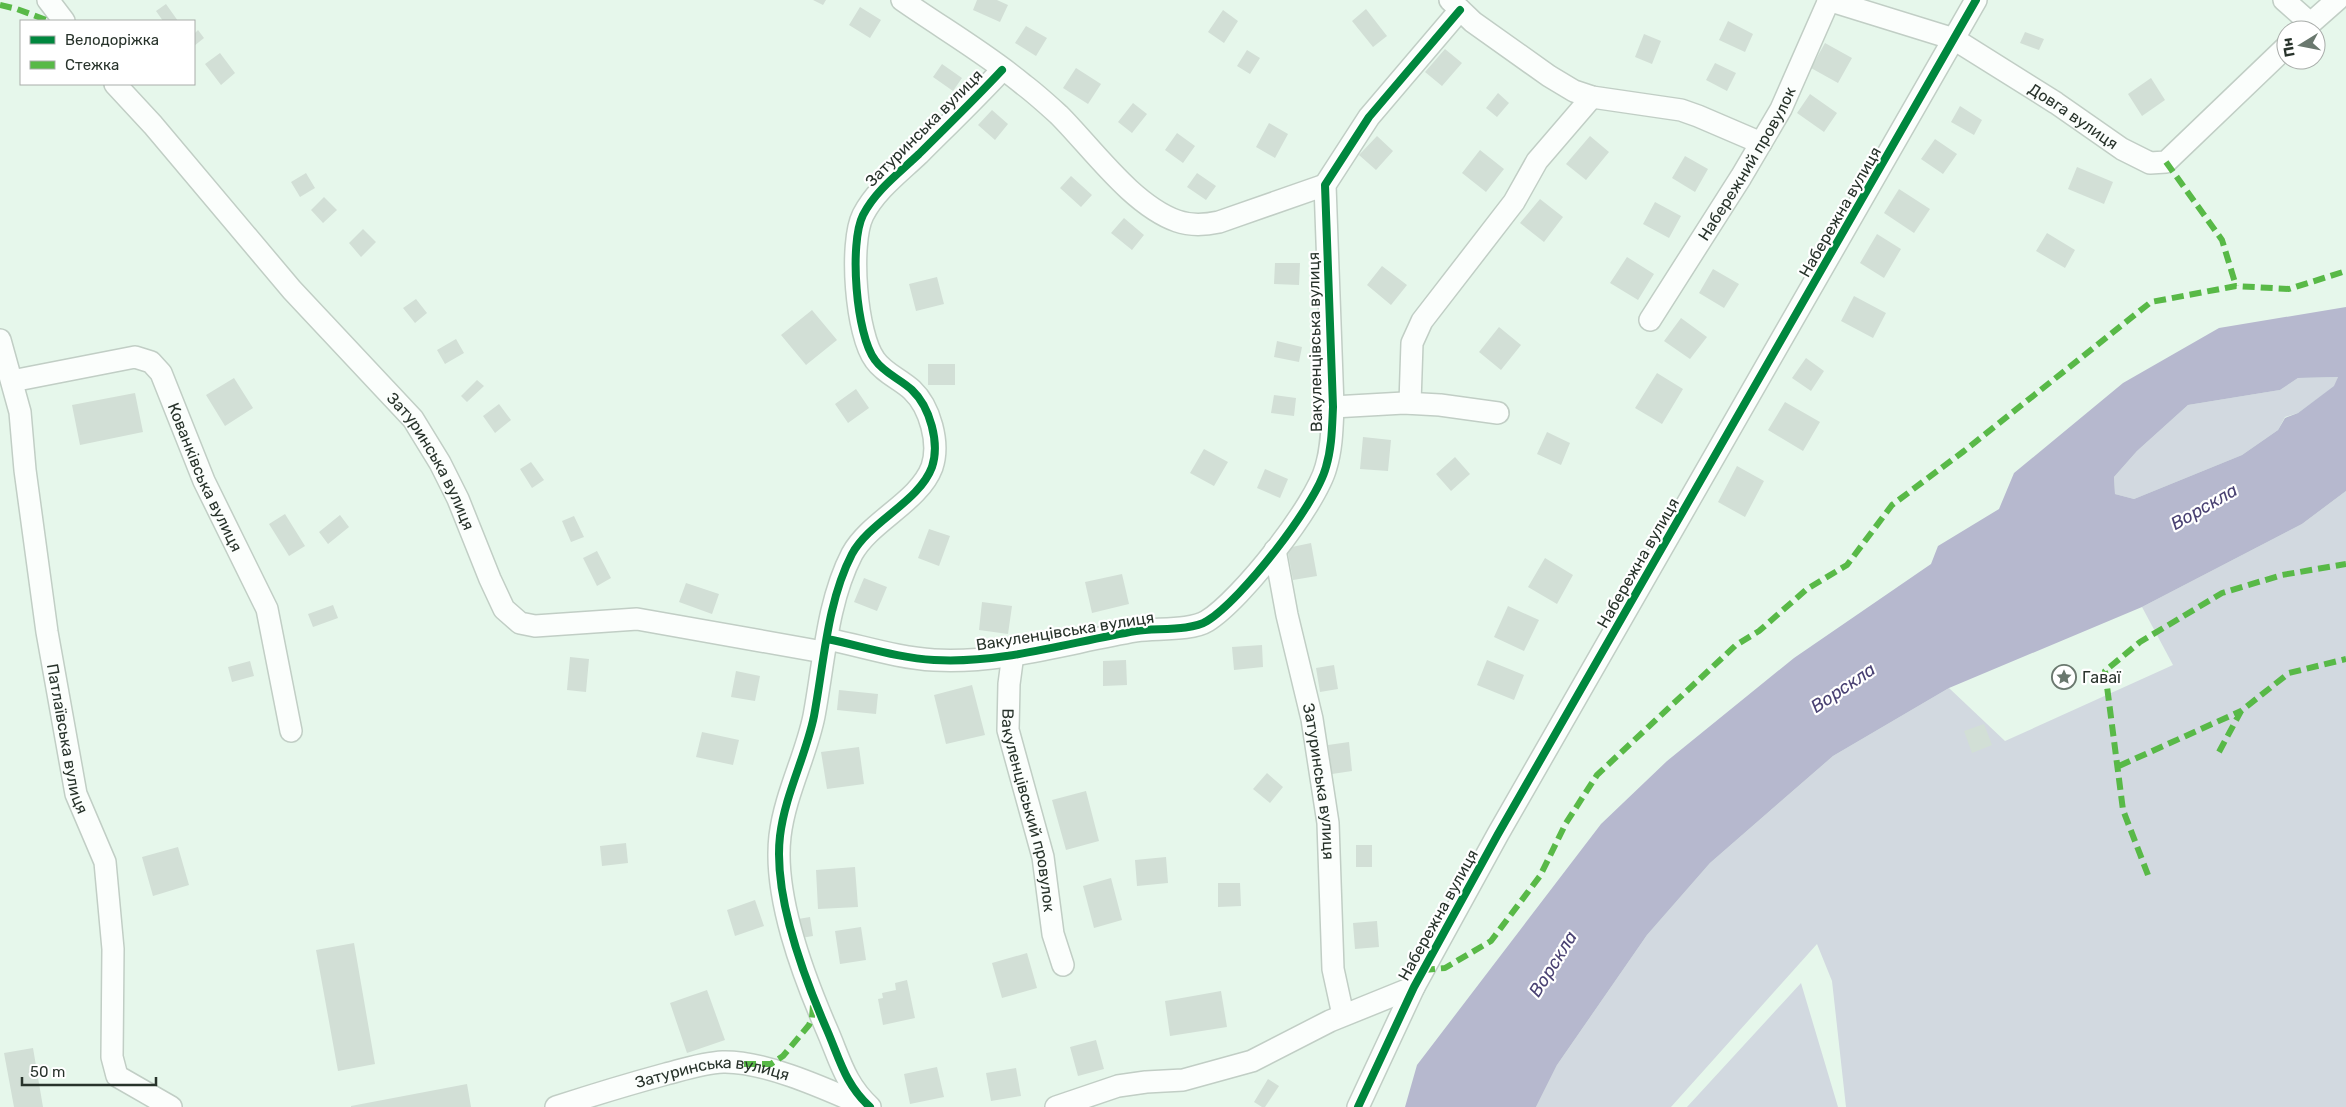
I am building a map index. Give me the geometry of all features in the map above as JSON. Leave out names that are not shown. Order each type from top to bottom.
[{"type":"street","points":[[48,0],[63,20]]},
{"type":"street","points":[[902,0],[1023,84],[1059,115],[1098,158],[1136,194],[1176,221],[1190,225],[1212,224],[1325,185],[1369,117],[1455,5],[1473,22],[1549,76],[1574,91],[1592,96],[1681,110],[1761,144]]},
{"type":"street","name":"Довга вулиця","points":[[1828,0],[1954,39],[2056,103],[2122,149],[2150,163],[2166,162],[2276,57]]},
{"type":"street","name":"Набережний провулок","points":[[1650,320],[1781,109],[1828,0]]},
{"type":"street","name":"Набережна вулиця","points":[[1358,1107],[1414,987],[1568,711],[1764,374],[1976,0]]},
{"type":"street","points":[[2284,0],[2301,20]]},
{"type":"street","points":[[2313,20],[2337,0]]},
{"type":"street","name":"Затуринська вулиця","points":[[868,1107],[857,1095],[845,1076],[806,984],[789,919],[780,874],[780,837],[785,810],[814,719],[825,646],[841,580],[853,552],[872,530],[922,483],[931,468],[934,454],[930,420],[921,400],[911,389],[874,359],[868,346],[863,326],[855,269],[856,237],[862,218],[874,197],[975,99],[1002,70]]},
{"type":"street","name":"Затуринська вулиця","points":[[116,85],[153,125],[292,290],[413,419],[440,463],[458,499],[504,609],[520,623],[535,626],[637,619],[825,646]]},
{"type":"street","points":[[1410,403],[1412,343],[1422,320],[1514,202],[1537,161],[1592,96]]},
{"type":"street","name":"Вакуленцівська вулиця","points":[[825,646],[934,660],[987,659],[1138,631],[1194,626],[1207,622],[1250,582],[1275,550],[1313,496],[1326,468],[1332,438],[1333,407],[1325,185]]},
{"type":"street","name":"Патлаївська вулиця","points":[[0,340],[20,412],[25,470],[47,632],[76,794],[105,862],[114,949],[112,1057],[117,1076],[171,1107]]},
{"type":"street","name":"Кованківська вулиця","points":[[12,381],[135,357],[151,362],[161,373],[204,481],[267,609],[291,731]]},
{"type":"street","points":[[1333,407],[1410,403],[1498,413]]},
{"type":"street","name":"Затуринська вулиця","points":[[1275,550],[1287,615],[1312,719],[1325,799],[1328,823],[1333,969],[1342,1015]]},
{"type":"street","name":"Вакуленцівський провулок","points":[[1013,654],[1008,703],[1008,730],[1043,857],[1053,934],[1063,965]]},
{"type":"street","points":[[1056,1107],[1118,1086],[1183,1080],[1252,1061],[1342,1015],[1414,987]]},
{"type":"street","name":"Затуринська вулиця","points":[[556,1107],[627,1084],[703,1064],[723,1062],[744,1064],[778,1073],[868,1107]]},
{"type":"shaded area","points":[[2338,377],[2335,386],[2298,413],[2285,417],[2278,430],[2242,455],[2134,499],[2115,494],[2114,477],[2137,451],[2188,405],[2280,390],[2298,378]]},
{"type":"shaded area","points":[[2346,491],[2346,1107],[1846,1107],[1832,981],[1817,944],[1671,1107],[1536,1107],[1557,1065],[1647,935],[1710,863],[1833,756],[1949,688],[2005,741],[2173,665],[2142,607],[2302,524]]},
{"type":"shaded area","points":[[1801,983],[1838,1107],[1687,1107]]},
{"type":"water","name":"Ворскла","points":[[2346,307],[2346,491],[2302,524],[2142,607],[1949,688],[1833,756],[1710,863],[1647,935],[1557,1065],[1536,1107],[1405,1107],[1417,1065],[1601,824],[1667,761],[1794,658],[1931,564],[1938,546],[1999,509],[2014,473],[2123,383],[2219,328]],"holes":[[[2338,377],[2334,386],[2298,413],[2285,418],[2278,430],[2242,455],[2134,499],[2115,494],[2114,477],[2137,451],[2188,405],[2280,390],[2298,378]]]},
{"type":"building","points":[[813,0],[826,0],[823,5]]},
{"type":"building","points":[[977,0],[997,0],[1008,5],[1000,22],[973,10]]},
{"type":"building","points":[[166,4],[177,20],[162,20],[156,11]]},
{"type":"building","points":[[860,7],[881,20],[870,38],[849,25]]},
{"type":"building","points":[[1366,9],[1387,36],[1373,47],[1352,21]]},
{"type":"building","points":[[1223,10],[1238,21],[1224,43],[1208,32]]},
{"type":"building","points":[[1728,21],[1753,34],[1745,52],[1719,40]]},
{"type":"building","points":[[1026,26],[1047,38],[1036,56],[1015,43]]},
{"type":"building","points":[[198,30],[204,38],[195,45],[195,33]]},
{"type":"building","points":[[2025,32],[2044,39],[2039,50],[2020,43]]},
{"type":"building","points":[[1644,34],[1661,41],[1652,64],[1635,57]]},
{"type":"building","points":[[1825,43],[1852,58],[1838,83],[1811,68]]},
{"type":"building","points":[[1445,49],[1462,63],[1442,86],[1425,72]]},
{"type":"building","points":[[1247,50],[1260,58],[1250,74],[1237,66]]},
{"type":"building","points":[[220,53],[235,73],[221,85],[205,64]]},
{"type":"building","points":[[1715,63],[1736,73],[1727,91],[1706,80]]},
{"type":"building","points":[[942,64],[962,78],[953,91],[933,77]]},
{"type":"building","points":[[1076,68],[1101,84],[1088,104],[1063,88]]},
{"type":"building","points":[[2151,78],[2165,100],[2142,116],[2128,94]]},
{"type":"building","points":[[1498,93],[1509,103],[1497,117],[1486,108]]},
{"type":"building","points":[[1810,94],[1837,113],[1824,132],[1797,113]]},
{"type":"building","points":[[1133,103],[1147,114],[1132,133],[1118,122]]},
{"type":"building","points":[[1960,106],[1982,120],[1974,135],[1951,122]]},
{"type":"building","points":[[992,110],[1008,124],[995,140],[978,125]]},
{"type":"building","points":[[1269,123],[1288,134],[1275,158],[1256,147]]},
{"type":"building","points":[[1177,133],[1195,146],[1183,163],[1165,150]]},
{"type":"building","points":[[1377,136],[1393,151],[1376,170],[1359,155]]},
{"type":"building","points":[[1590,136],[1609,152],[1586,180],[1566,164]]},
{"type":"building","points":[[1935,139],[1957,154],[1943,174],[1921,159]]},
{"type":"building","points":[[1480,150],[1504,169],[1486,192],[1462,173]]},
{"type":"building","points":[[1685,156],[1708,169],[1695,192],[1672,178]]},
{"type":"building","points":[[2077,167],[2113,182],[2104,204],[2068,189]]},
{"type":"building","points":[[306,173],[315,188],[300,197],[291,182]]},
{"type":"building","points":[[1197,173],[1216,186],[1206,200],[1187,187]]},
{"type":"building","points":[[1071,176],[1092,195],[1081,207],[1060,188]]},
{"type":"building","points":[[1899,189],[1930,209],[1914,233],[1884,213]]},
{"type":"building","points":[[324,197],[337,210],[323,223],[311,210]]},
{"type":"building","points":[[1540,199],[1563,217],[1544,242],[1520,223]]},
{"type":"building","points":[[1655,202],[1681,216],[1669,238],[1643,224]]},
{"type":"building","points":[[1124,218],[1144,235],[1132,250],[1111,233]]},
{"type":"building","points":[[363,229],[376,242],[361,257],[349,243]]},
{"type":"building","points":[[2047,233],[2075,250],[2065,268],[2036,251]]},
{"type":"building","points":[[1877,234],[1901,249],[1884,278],[1860,263]]},
{"type":"building","points":[[1627,257],[1654,274],[1638,300],[1610,283]]},
{"type":"building","points":[[1275,263],[1300,263],[1299,285],[1274,284]]},
{"type":"building","points":[[1382,266],[1407,285],[1391,305],[1367,285]]},
{"type":"building","points":[[1713,269],[1739,284],[1724,308],[1699,293]]},
{"type":"building","points":[[937,277],[944,304],[916,311],[909,284]]},
{"type":"building","points":[[1854,296],[1886,313],[1873,338],[1841,321]]},
{"type":"building","points":[[416,299],[427,313],[415,323],[403,308]]},
{"type":"building","points":[[812,310],[837,340],[806,365],[781,335]]},
{"type":"building","points":[[1681,318],[1707,337],[1690,359],[1664,341]]},
{"type":"building","points":[[1499,327],[1521,345],[1501,370],[1479,352]]},
{"type":"building","points":[[456,339],[464,353],[445,364],[437,350]]},
{"type":"building","points":[[1277,341],[1302,347],[1299,362],[1274,357]]},
{"type":"building","points":[[1806,358],[1824,371],[1811,391],[1792,378]]},
{"type":"building","points":[[928,364],[955,364],[955,385],[928,385]]},
{"type":"building","points":[[1657,373],[1683,389],[1662,424],[1635,408]]},
{"type":"building","points":[[234,378],[253,408],[225,426],[206,395]]},
{"type":"building","points":[[477,380],[484,386],[467,402],[461,396]]},
{"type":"building","points":[[856,389],[869,408],[848,423],[835,404]]},
{"type":"building","points":[[135,393],[143,432],[80,445],[72,405]]},
{"type":"building","points":[[1274,395],[1296,398],[1294,416],[1271,413]]},
{"type":"building","points":[[1785,402],[1820,422],[1803,451],[1768,430]]},
{"type":"building","points":[[499,404],[511,420],[495,433],[483,416]]},
{"type":"building","points":[[1547,432],[1570,443],[1561,465],[1537,454]]},
{"type":"building","points":[[1363,437],[1391,440],[1388,471],[1360,469]]},
{"type":"building","points":[[1204,449],[1228,462],[1214,486],[1190,473]]},
{"type":"building","points":[[1455,457],[1470,474],[1451,491],[1436,474]]},
{"type":"building","points":[[531,462],[544,480],[532,488],[520,469]]},
{"type":"building","points":[[1737,466],[1764,481],[1745,517],[1718,502]]},
{"type":"building","points":[[1265,469],[1288,479],[1280,498],[1257,488]]},
{"type":"building","points":[[285,514],[305,546],[289,556],[269,524]]},
{"type":"building","points":[[340,515],[349,527],[328,544],[319,532]]},
{"type":"building","points":[[574,516],[584,537],[571,542],[562,521]]},
{"type":"building","points":[[929,529],[950,536],[939,566],[918,558]]},
{"type":"building","points":[[1311,543],[1317,576],[1293,580],[1287,548]]},
{"type":"building","points":[[597,551],[611,578],[597,586],[583,558]]},
{"type":"building","points":[[1545,558],[1573,575],[1557,604],[1528,587]]},
{"type":"building","points":[[1122,574],[1129,604],[1092,613],[1085,582]]},
{"type":"building","points":[[864,578],[887,587],[877,611],[854,602]]},
{"type":"building","points":[[686,583],[719,594],[712,614],[679,602]]},
{"type":"building","points":[[982,602],[1012,606],[1008,634],[979,630]]},
{"type":"building","points":[[333,605],[338,618],[313,627],[308,614]]},
{"type":"building","points":[[1508,606],[1539,620],[1524,651],[1494,637]]},
{"type":"building","points":[[1262,645],[1263,667],[1234,670],[1232,647]]},
{"type":"building","points":[[570,657],[589,659],[586,692],[567,690]]},
{"type":"building","points":[[1126,660],[1127,685],[1103,686],[1103,661]]},
{"type":"building","points":[[1487,660],[1524,675],[1514,700],[1477,685]]},
{"type":"building","points":[[250,661],[254,676],[232,682],[228,667]]},
{"type":"building","points":[[1334,665],[1338,689],[1320,692],[1316,668]]},
{"type":"building","points":[[736,671],[760,676],[755,701],[731,697]]},
{"type":"building","points":[[972,685],[985,735],[946,744],[934,695]]},
{"type":"building","points":[[839,690],[878,694],[876,714],[837,710]]},
{"type":"building","points":[[1984,724],[1992,745],[1972,753],[1964,731]]},
{"type":"building","points":[[702,732],[739,740],[733,765],[696,757]]},
{"type":"building","points":[[1349,742],[1352,771],[1332,774],[1328,745]]},
{"type":"building","points":[[859,747],[864,784],[827,789],[821,752]]},
{"type":"building","points":[[1267,773],[1283,787],[1270,803],[1253,789]]},
{"type":"building","points":[[1086,791],[1099,841],[1066,850],[1052,800]]},
{"type":"building","points":[[626,843],[628,863],[602,866],[600,846]]},
{"type":"building","points":[[1356,845],[1372,845],[1372,867],[1356,867]]},
{"type":"building","points":[[178,847],[189,885],[153,896],[142,857]]},
{"type":"building","points":[[1166,857],[1168,883],[1137,886],[1135,860]]},
{"type":"building","points":[[855,867],[858,907],[818,909],[816,870]]},
{"type":"building","points":[[1111,878],[1122,920],[1094,928],[1083,886]]},
{"type":"building","points":[[1218,883],[1240,883],[1241,906],[1218,907]]},
{"type":"building","points":[[755,900],[764,926],[735,936],[727,910]]},
{"type":"building","points":[[810,917],[813,936],[801,938],[798,919]]},
{"type":"building","points":[[1377,921],[1379,947],[1355,949],[1353,923]]},
{"type":"building","points":[[861,927],[866,960],[840,964],[835,931]]},
{"type":"building","points":[[354,943],[375,1064],[338,1071],[316,950]]},
{"type":"building","points":[[1027,953],[1037,988],[1002,998],[992,963]]},
{"type":"building","points":[[907,980],[915,1018],[883,1025],[878,999],[883,998],[882,993],[896,990],[895,983]]},
{"type":"building","points":[[707,990],[725,1040],[687,1053],[670,1003]]},
{"type":"building","points":[[1221,991],[1227,1027],[1170,1036],[1165,1001]]},
{"type":"building","points":[[1096,1040],[1104,1069],[1078,1076],[1070,1047]]},
{"type":"building","points":[[33,1048],[43,1107],[14,1107],[4,1053]]},
{"type":"building","points":[[937,1067],[944,1097],[910,1104],[904,1074]]},
{"type":"building","points":[[1016,1068],[1021,1096],[991,1101],[986,1073]]},
{"type":"building","points":[[1268,1079],[1279,1086],[1265,1107],[1262,1107],[1254,1102]]},
{"type":"building","points":[[467,1084],[471,1107],[351,1107],[351,1106]]},
{"type":"marked path","points":[[0,5],[46,20]]},
{"type":"marked path","points":[[2166,162],[2222,240],[2236,286]]},
{"type":"marked path","points":[[1423,970],[1445,968],[1491,941],[1540,876],[1566,823],[1597,775],[1736,645],[1759,631],[1807,589],[1847,565],[1892,505],[1964,451],[2151,302],[2236,286],[2289,289],[2346,271]]},
{"type":"marked path","points":[[2148,875],[2123,810],[2105,671],[2140,642],[2222,593],[2282,575],[2346,564]]},
{"type":"marked path","points":[[2219,752],[2241,711],[2289,673],[2346,659]]},
{"type":"marked path","points":[[2119,766],[2241,711]]},
{"type":"marked path","points":[[744,1064],[771,1064],[783,1056],[809,1025],[812,1018],[813,1005]]},
{"type":"cycle path","points":[[1358,1107],[1414,987],[1498,834],[1976,0]]},
{"type":"cycle path","points":[[827,639],[921,659],[985,659],[1136,631],[1173,629],[1200,624],[1221,610],[1239,593],[1293,527],[1319,484],[1328,460],[1333,407],[1325,185],[1369,117],[1460,10]]},
{"type":"cycle path","points":[[870,1107],[855,1089],[844,1071],[800,960],[785,909],[779,859],[780,836],[786,805],[814,716],[827,633],[837,592],[844,573],[852,554],[860,542],[870,531],[917,491],[926,479],[932,467],[934,457],[935,447],[932,426],[924,406],[912,390],[879,365],[868,348],[859,311],[857,289],[856,246],[859,228],[868,206],[881,190],[1002,70]]},
{"type":"place","name":"Гаваї","points":[[2064,677]]}]
